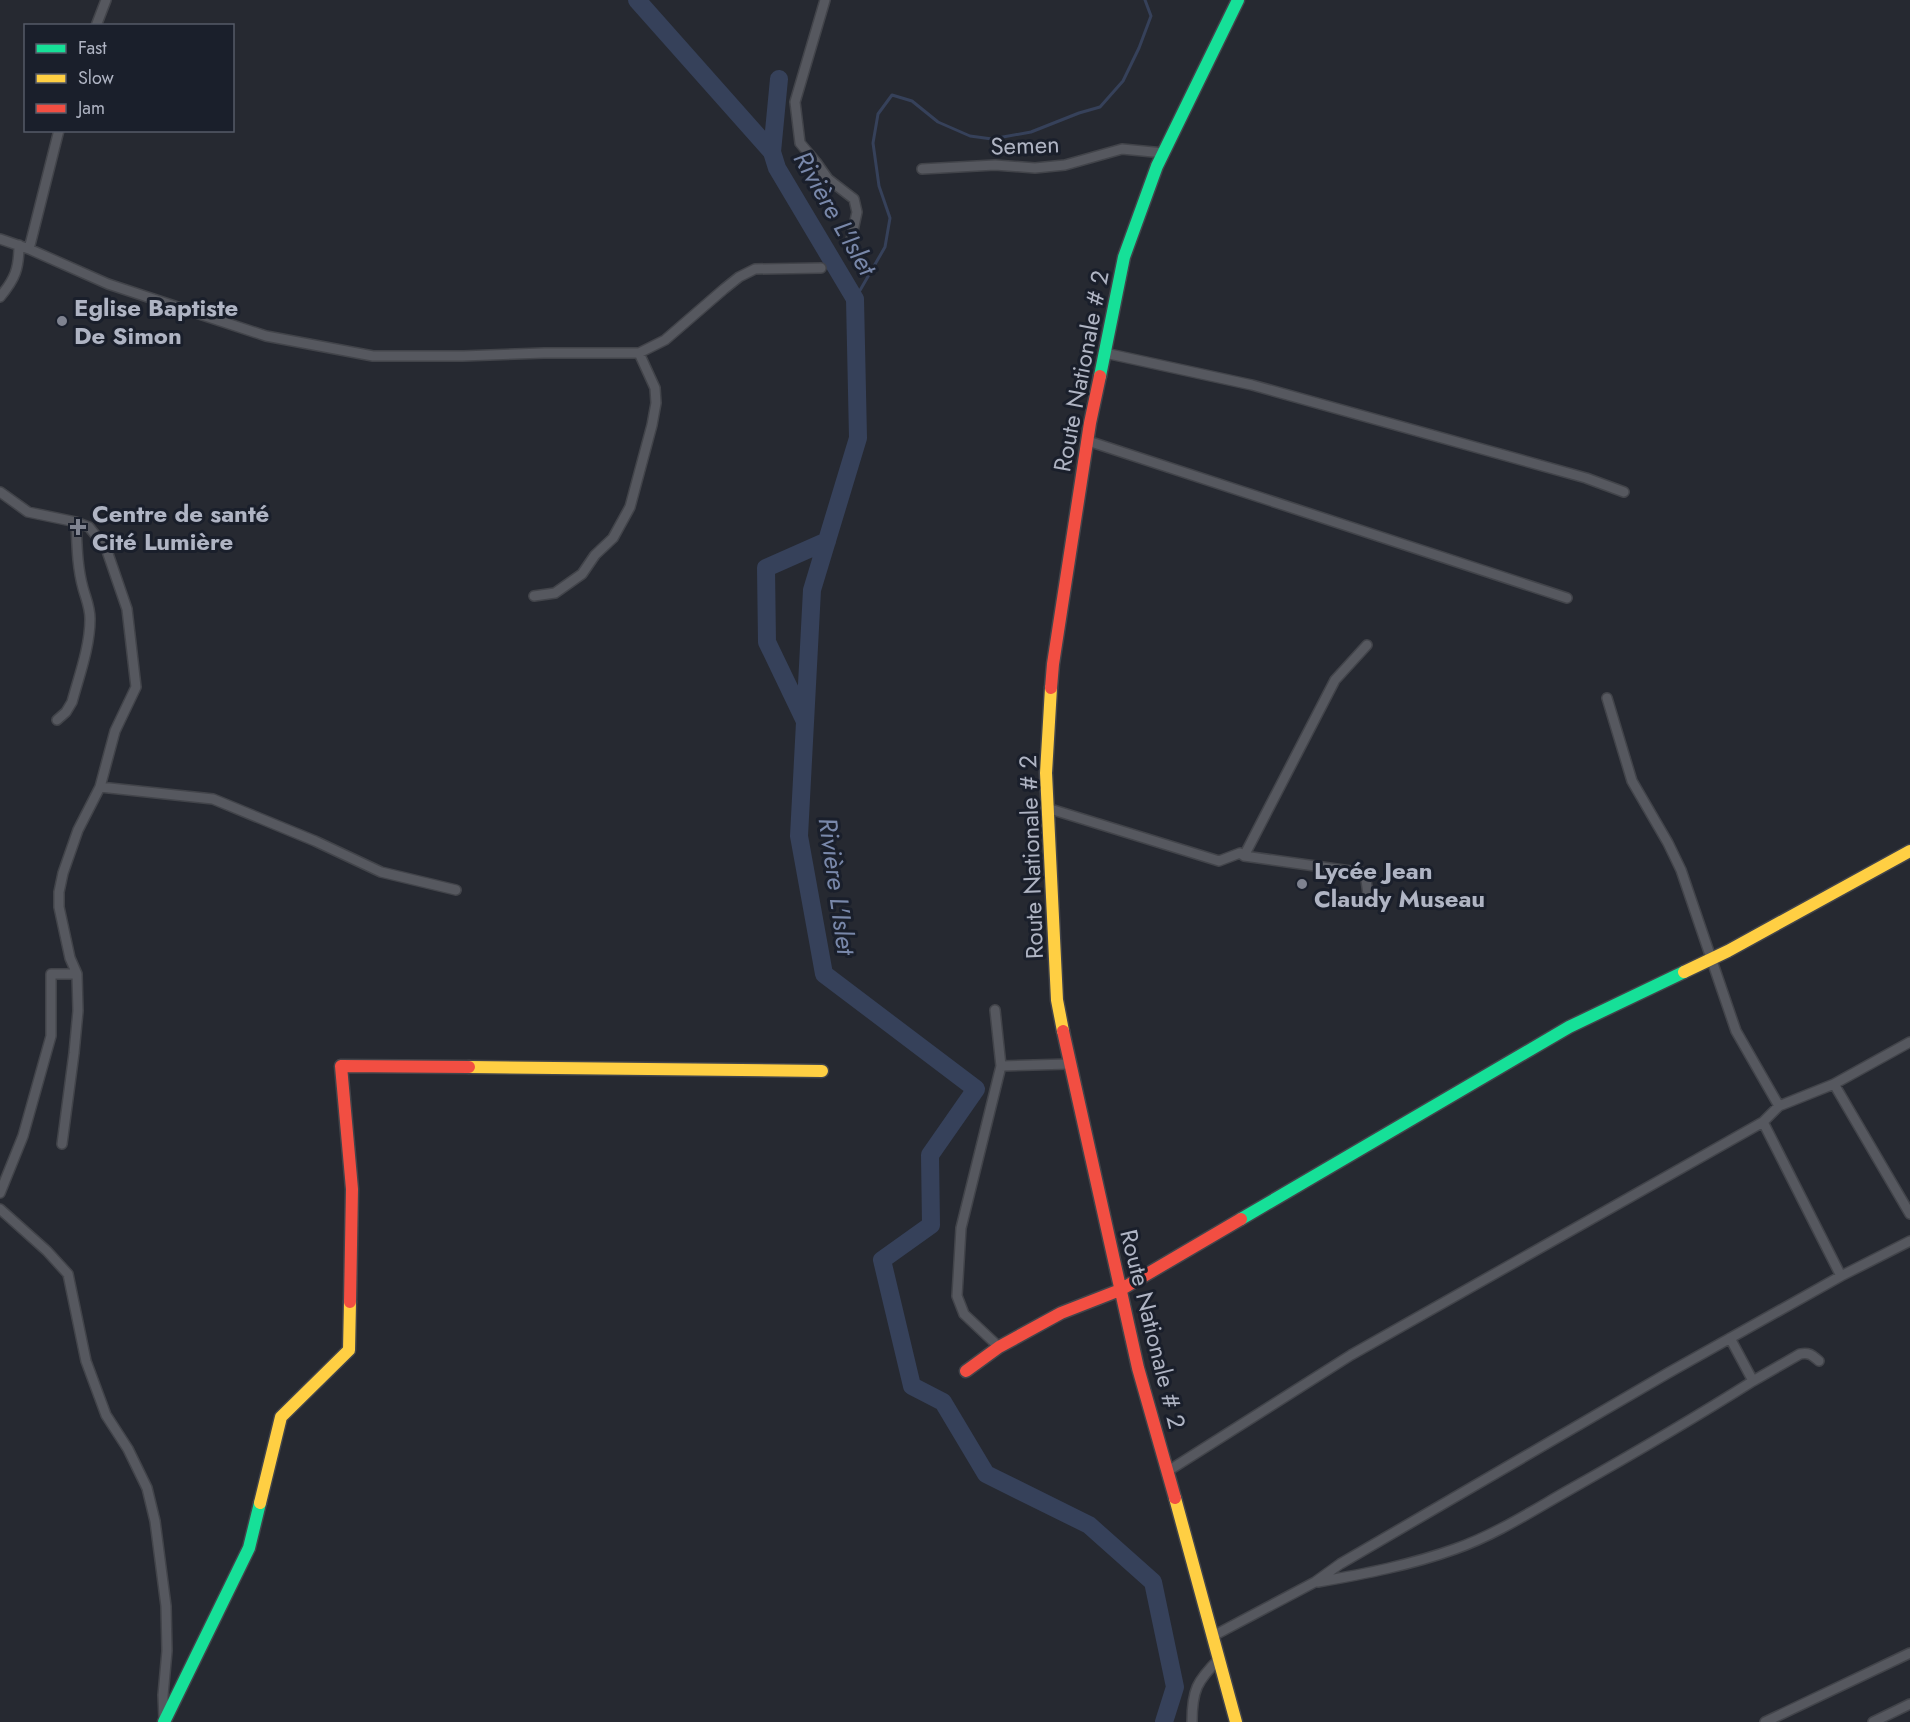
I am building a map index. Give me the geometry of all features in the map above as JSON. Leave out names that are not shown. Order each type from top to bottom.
[{"type":"street","points":[[97,24],[106,0]]},
{"type":"street","points":[[825,0],[795,102],[800,143],[828,178],[854,199],[857,212],[851,240]]},
{"type":"street","name":"Route Nationale # 2","points":[[1236,1722],[1138,1368],[1069,1064],[1057,999],[1046,773],[1053,664],[1088,441],[1124,257],[1157,166],[1238,0]]},
{"type":"street","points":[[30,249],[59,132]]},
{"type":"street","name":"Semen","points":[[922,169],[995,165],[1035,168],[1065,165],[1122,149],[1164,153]]},
{"type":"street","points":[[0,238],[108,284],[266,336],[373,356],[639,353],[665,340],[723,289],[755,269],[821,268]]},
{"type":"street","points":[[0,297],[12,282],[19,262],[19,245]]},
{"type":"street","points":[[534,596],[555,593],[582,574],[595,555],[613,538],[630,507],[656,403],[655,388],[639,353]]},
{"type":"street","points":[[1105,353],[1252,385],[1586,478],[1624,492]]},
{"type":"street","points":[[1088,441],[1567,598]]},
{"type":"street","points":[[0,492],[28,512],[89,527],[106,548],[127,609],[136,687],[115,731],[100,787],[78,830],[59,892],[59,907],[70,958],[77,974],[78,1011],[62,1144]]},
{"type":"street","points":[[57,720],[72,702],[89,635],[90,606],[83,587],[78,557],[76,522]]},
{"type":"street","points":[[1244,856],[1335,681],[1367,645]]},
{"type":"street","points":[[1607,698],[1632,781],[1681,870],[1736,1031],[1779,1106]]},
{"type":"street","points":[[100,787],[213,798],[381,872],[456,890]]},
{"type":"street","points":[[1047,808],[1219,861],[1240,853],[1244,856],[1365,873],[1368,894]]},
{"type":"street","points":[[966,1371],[999,1347],[1061,1313],[1120,1290],[1569,1027],[1728,951],[1910,851]]},
{"type":"street","points":[[0,1193],[23,1136],[51,1036],[51,974],[77,974]]},
{"type":"street","points":[[995,1010],[1001,1066],[961,1228],[957,1296],[964,1314],[999,1347]]},
{"type":"street","points":[[1168,1471],[1351,1355],[1763,1122],[1779,1106],[1834,1084],[1910,1042]]},
{"type":"street","points":[[1001,1066],[1069,1064]]},
{"type":"street","points":[[164,1722],[249,1548],[281,1417],[350,1350],[352,1189],[341,1066],[822,1071]]},
{"type":"street","points":[[1834,1084],[1910,1214]]},
{"type":"street","points":[[1763,1122],[1841,1276]]},
{"type":"street","points":[[0,1209],[47,1251],[68,1274],[86,1361],[106,1414],[128,1449],[147,1488],[155,1521],[166,1606],[164,1722]]},
{"type":"street","points":[[1213,1636],[1315,1582],[1350,1558],[1730,1338],[1910,1240]]},
{"type":"street","points":[[1730,1338],[1753,1381]]},
{"type":"street","points":[[1315,1582],[1364,1574],[1419,1561],[1491,1534],[1629,1456],[1800,1354],[1812,1354],[1820,1361]]},
{"type":"street","points":[[1765,1722],[1910,1653]]},
{"type":"street","points":[[1192,1722],[1194,1695],[1201,1677],[1219,1659]]},
{"type":"street","points":[[1873,1722],[1910,1704]]},
{"type":"waterway","name":"Rivière L'Islet","points":[[637,0],[772,152],[777,168],[855,299],[858,438],[812,590],[799,836],[824,974],[976,1089],[930,1155],[931,1225],[882,1260],[912,1386],[943,1402],[986,1474],[1089,1525],[1153,1582],[1175,1687],[1164,1722]]},
{"type":"waterway","points":[[855,299],[885,247],[890,218],[879,186],[873,143],[878,114],[892,95],[912,101],[938,122],[970,136],[992,139],[1031,132],[1100,107],[1123,81],[1139,48],[1151,16],[1145,0]]},
{"type":"waterway","points":[[772,152],[779,79]]},
{"type":"waterway","points":[[804,719],[767,642],[766,568],[827,541]]},
{"type":"traffic: fast","points":[[1100,376],[1124,257],[1157,166],[1238,0]]},
{"type":"traffic: fast","points":[[1241,1219],[1569,1027],[1684,972]]},
{"type":"traffic: fast","points":[[164,1722],[249,1548],[260,1503]]},
{"type":"traffic: slow","points":[[1051,688],[1046,773],[1057,1000],[1063,1031]]},
{"type":"traffic: slow","points":[[1684,972],[1728,951],[1910,851]]},
{"type":"traffic: slow","points":[[469,1067],[822,1071]]},
{"type":"traffic: slow","points":[[260,1503],[281,1417],[349,1350],[350,1302]]},
{"type":"traffic: slow","points":[[1175,1498],[1236,1722]]},
{"type":"traffic: jam","points":[[1051,688],[1090,423],[1100,376]]},
{"type":"traffic: jam","points":[[1063,1031],[1138,1368],[1175,1498]]},
{"type":"traffic: jam","points":[[350,1302],[352,1189],[341,1066],[469,1067]]},
{"type":"traffic: jam","points":[[966,1371],[999,1347],[1061,1313],[1120,1290],[1241,1219]]},
{"type":"place","name":"Eglise Baptiste De Simon","points":[[62,321]]},
{"type":"place","name":"Centre de santé Cité Lumière","points":[[78,527]]},
{"type":"place","name":"Lycée Jean Claudy Museau","points":[[1302,884]]}]
